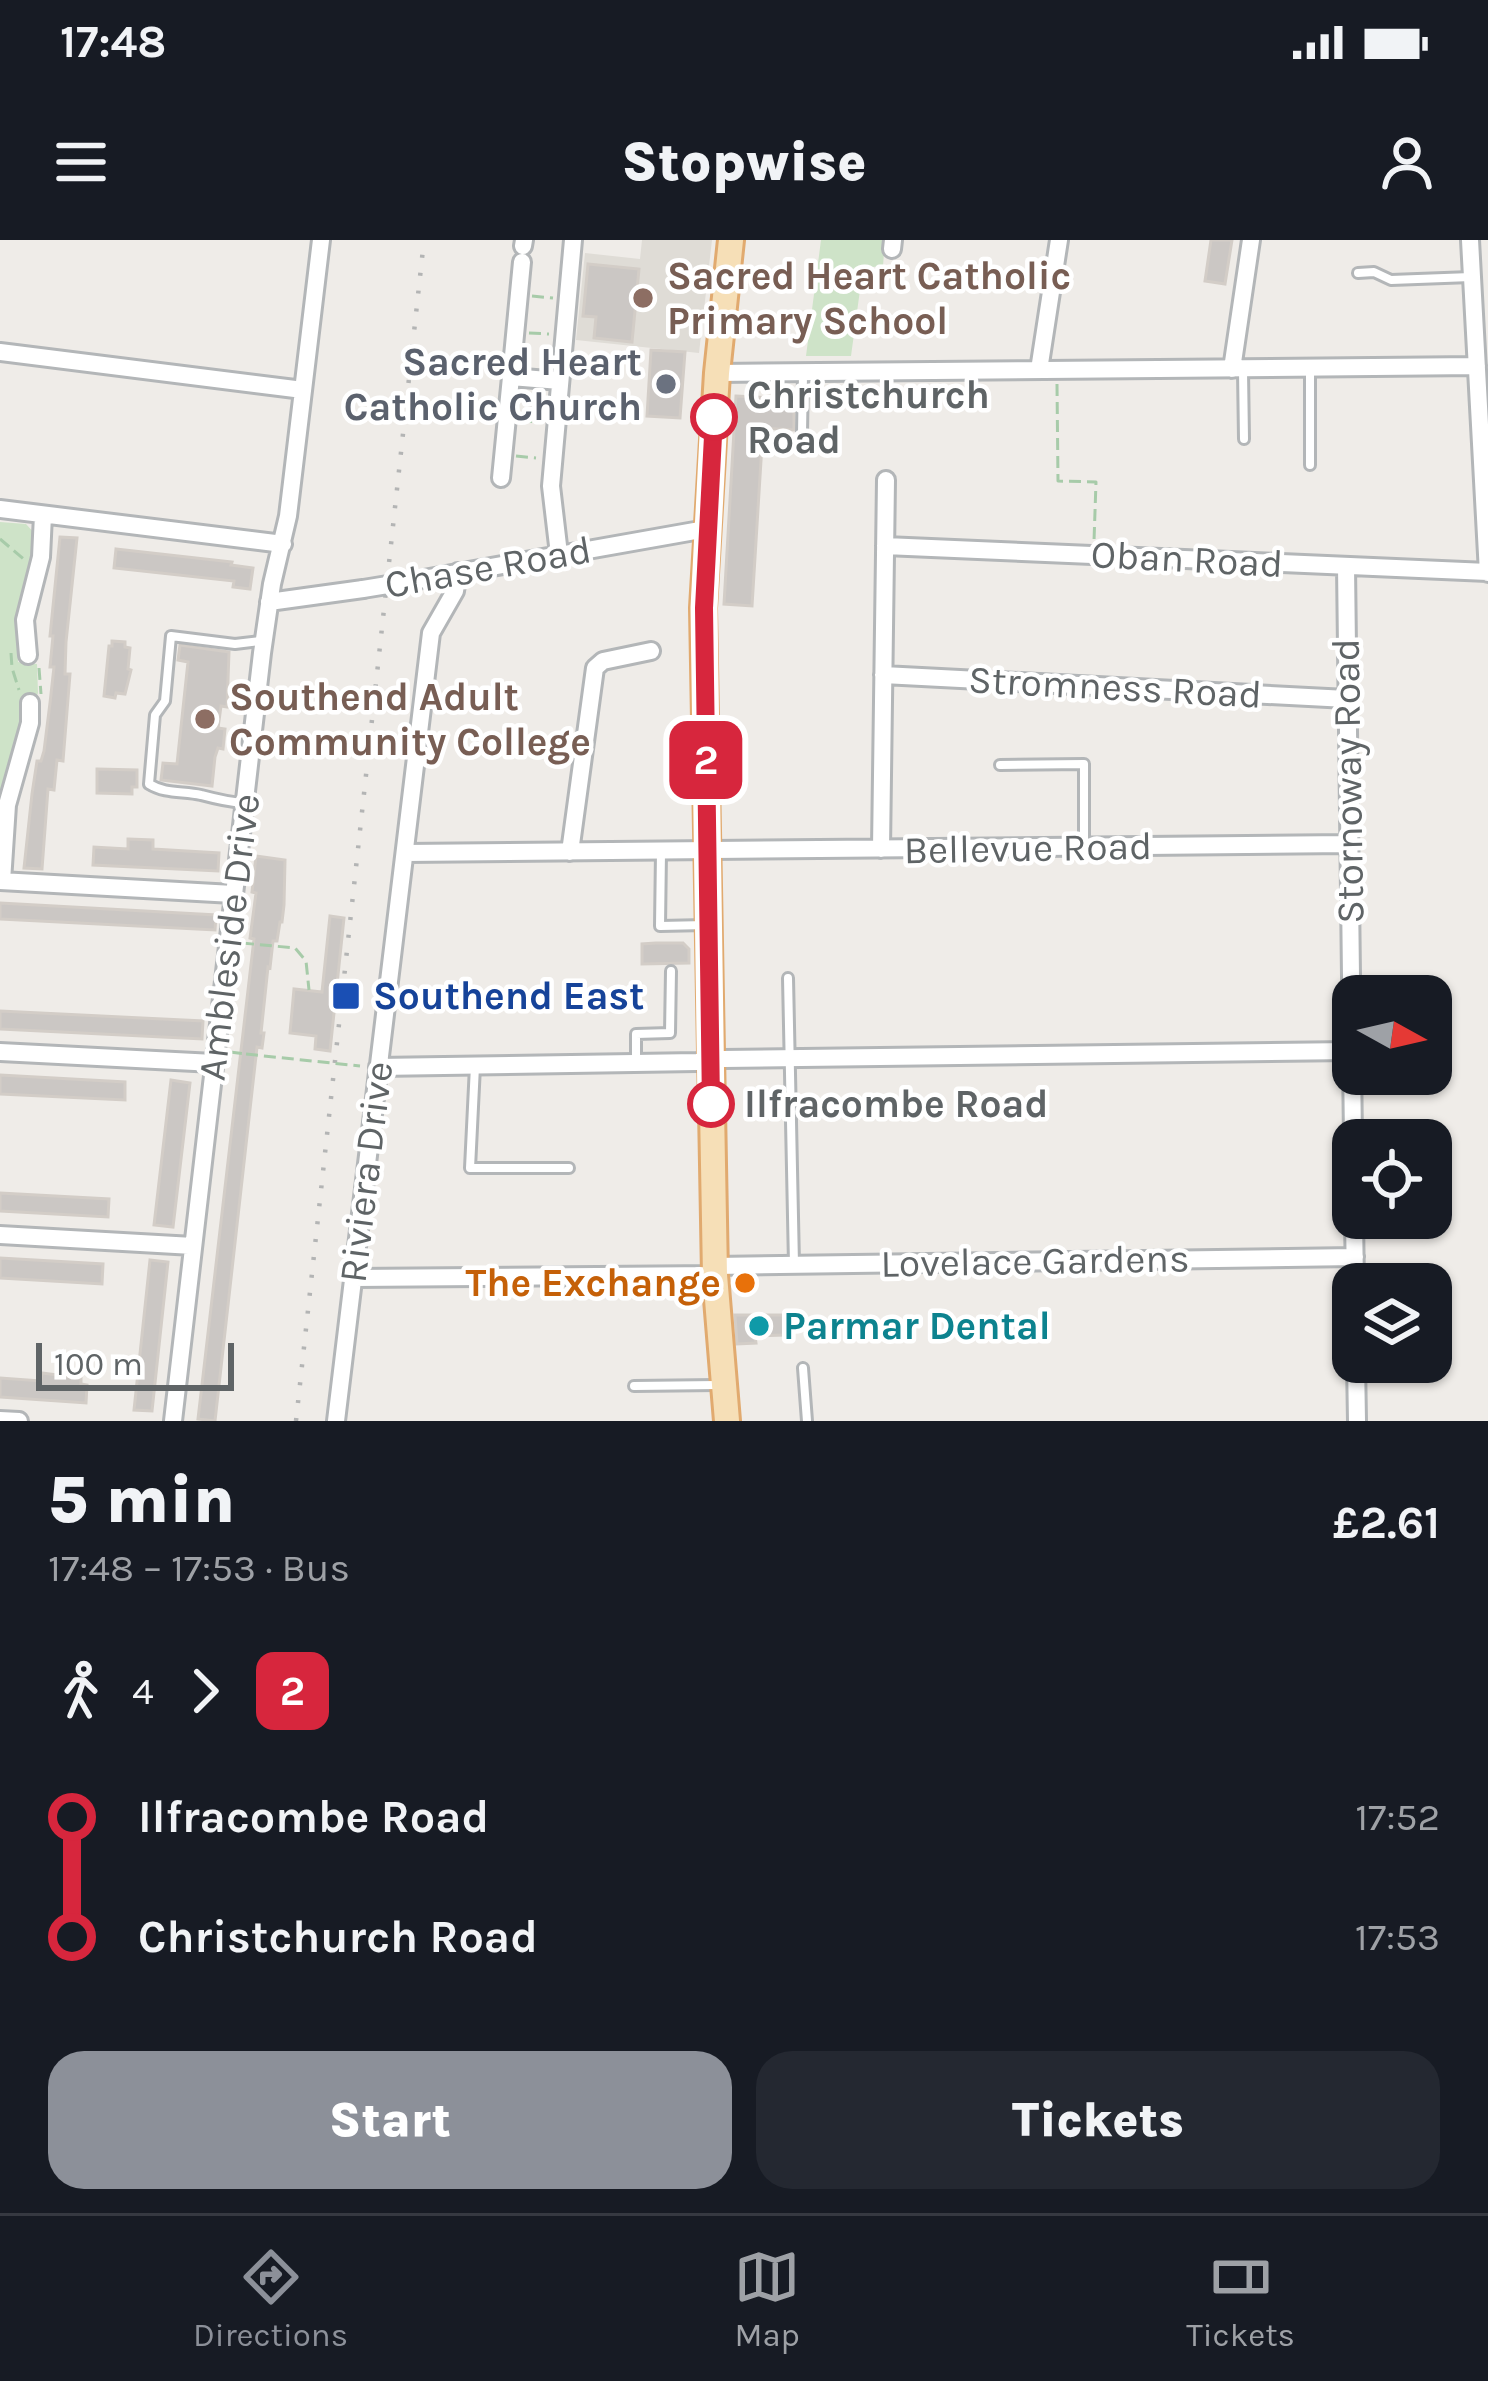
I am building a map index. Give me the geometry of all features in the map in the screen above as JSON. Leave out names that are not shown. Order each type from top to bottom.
[{"type":"main road","points":[[727,1421],[715,1270],[704,608],[730,240]]},
{"type":"street","name":"Ambleside Drive","points":[[173,1421],[264,640],[283,544],[321,240]]},
{"type":"street","points":[[559,554],[551,486],[574,240]]},
{"type":"street","points":[[1048,370],[1059,240]]},
{"type":"street","points":[[1237,369],[1251,240]]},
{"type":"street","points":[[1471,240],[1488,573]]},
{"type":"street","points":[[501,478],[523,249]]},
{"type":"street","points":[[0,352],[303,390]]},
{"type":"street","points":[[717,374],[1477,366]]},
{"type":"street","points":[[511,377],[560,381]]},
{"type":"street","points":[[881,849],[886,480]]},
{"type":"street","points":[[0,509],[283,544]]},
{"type":"street","points":[[20,651],[39,570],[44,515]]},
{"type":"street","name":"Chase Road","points":[[269,602],[706,529]]},
{"type":"street","name":"Oban Road","points":[[885,546],[1488,573]]},
{"type":"street","name":"Stornoway Road","points":[[1346,566],[1351,975]]},
{"type":"street","name":"Riviera Drive","points":[[336,1421],[354,1278],[369,1067],[405,853],[431,633],[455,591],[458,572]]},
{"type":"street","points":[[570,852],[595,668],[603,661],[651,651]]},
{"type":"street","name":"Stromness Road","points":[[883,675],[1347,699]]},
{"type":"street","points":[[25,698],[30,723],[7,805],[1,881],[233,894]]},
{"type":"street","name":"Bellevue Road","points":[[405,853],[1349,844]]},
{"type":"street","points":[[369,1067],[1332,1051]]},
{"type":"street","points":[[0,1052],[214,1063]]},
{"type":"street","points":[[0,1235],[193,1246]]},
{"type":"street","points":[[1355,1239],[1355,1263]]},
{"type":"street","name":"Lovelace Gardens","points":[[354,1278],[794,1264],[1355,1257]]},
{"type":"street","points":[[1356,1383],[1357,1421]]},
{"type":"street","points":[[0,1420],[19,1421]]},
{"type":"lane","points":[[1358,273],[1374,272],[1391,280],[1472,277]]},
{"type":"lane","points":[[1310,368],[1310,465]]},
{"type":"lane","points":[[1237,369],[1244,439]]},
{"type":"lane","points":[[802,433],[803,373]]},
{"type":"lane","points":[[244,803],[218,802],[149,784],[155,716],[165,701],[171,636],[236,644],[264,640]]},
{"type":"lane","points":[[1000,765],[1084,764],[1084,847]]},
{"type":"lane","points":[[661,852],[660,926],[708,926]]},
{"type":"lane","points":[[636,1063],[636,1034],[670,1033],[671,971]]},
{"type":"lane","points":[[788,978],[794,1264]]},
{"type":"lane","points":[[475,1065],[470,1168],[569,1168]]},
{"type":"lane","points":[[803,1368],[807,1421]]},
{"type":"lane","points":[[634,1386],[724,1384]]},
{"type":"path","points":[[519,295],[559,298]]},
{"type":"path","points":[[515,332],[555,335]]},
{"type":"path","points":[[1048,370],[1058,481],[1096,482],[1094,555]]},
{"type":"path","points":[[512,420],[547,423]]},
{"type":"path","points":[[508,455],[544,458]]},
{"type":"path","points":[[0,539],[20,554],[27,568]]},
{"type":"path","points":[[20,651],[39,662],[40,694],[25,698],[12,668],[20,651]]},
{"type":"path","points":[[0,662],[8,660]]},
{"type":"path","points":[[229,942],[295,947],[306,961],[309,990]]},
{"type":"path","points":[[246,1054],[369,1067]]},
{"type":"shaded area","name":"Sacred Heart Catholic Primary School","points":[[642,240],[712,240],[699,353],[576,340],[585,253],[640,259]]},
{"type":"green space","points":[[821,240],[885,240],[883,266],[863,268],[851,356],[806,356]]},
{"type":"green space","points":[[0,522],[26,524],[36,535],[19,618],[18,662],[37,664],[38,693],[5,792],[0,792]]},
{"type":"building","points":[[1211,240],[1232,240],[1225,284],[1205,281]]},
{"type":"building","points":[[588,264],[639,269],[632,342],[594,338],[596,317],[583,316]]},
{"type":"building","name":"Sacred Heart Catholic Church","points":[[651,350],[685,352],[680,418],[647,416]]},
{"type":"building","points":[[736,396],[794,399],[794,430],[763,428],[752,606],[724,604]]},
{"type":"building","points":[[60,537],[77,538],[66,642],[65,674],[70,674],[63,761],[57,760],[54,790],[48,789],[42,869],[24,868],[54,667],[50,667],[50,636]]},
{"type":"building","points":[[116,549],[253,568],[250,589],[233,587],[234,581],[114,568]]},
{"type":"building","points":[[112,641],[125,642],[130,648],[125,694],[116,693],[115,698],[104,696]]},
{"type":"building","points":[[180,645],[229,652],[227,707],[221,706],[218,728],[225,729],[223,749],[218,748],[215,757],[212,786],[161,780],[163,763],[177,764],[188,662],[178,660]]},
{"type":"building","points":[[97,769],[137,770],[137,787],[132,787],[132,794],[97,793]]},
{"type":"building","points":[[128,839],[153,840],[153,849],[219,853],[218,871],[93,865],[94,847],[128,849]]},
{"type":"building","points":[[256,856],[285,860],[284,905],[268,967],[262,1048],[257,1047],[215,1421],[198,1419],[254,939],[250,938]]},
{"type":"building","points":[[0,903],[216,915],[215,930],[0,919]]},
{"type":"building","points":[[330,916],[344,918],[330,1051],[315,1049],[316,1036],[290,1033],[294,989],[322,992]]},
{"type":"building","points":[[683,943],[689,949],[689,963],[642,964],[642,944]]},
{"type":"building","points":[[0,1011],[203,1021],[202,1039],[0,1029]]},
{"type":"building","points":[[0,1075],[125,1082],[125,1100],[0,1094]]},
{"type":"building","points":[[171,1080],[190,1083],[173,1227],[154,1225]]},
{"type":"building","points":[[0,1193],[109,1199],[108,1217],[0,1211]]},
{"type":"building","points":[[0,1258],[103,1264],[102,1284],[0,1278]]},
{"type":"building","points":[[150,1260],[168,1262],[152,1411],[134,1410]]},
{"type":"building","name":"Parmar Dental","points":[[735,1315],[783,1315],[784,1335],[755,1336],[756,1343],[737,1344]]},
{"type":"building","points":[[42,1373],[81,1378],[81,1384],[87,1385],[86,1403],[0,1397],[0,1378],[41,1381]]},
{"type":"railway","points":[[296,1421],[424,240]]},
{"type":"bus line","name":"2","points":[[711,1104],[704,608],[714,417]]},
{"type":"place","name":"Sacred Heart Catholic Primary School","points":[[643,298]]},
{"type":"place","name":"Sacred Heart Catholic Church","points":[[666,384]]},
{"type":"place","name":"Christchurch Road","points":[[714,417]]},
{"type":"place","name":"Southend Adult Community College","points":[[205,719]]},
{"type":"place","name":"Southend East","points":[[346,996]]},
{"type":"place","name":"Ilfracombe Road","points":[[711,1104]]},
{"type":"place","name":"The Exchange","points":[[745,1283]]},
{"type":"place","name":"Parmar Dental","points":[[759,1326]]}]
